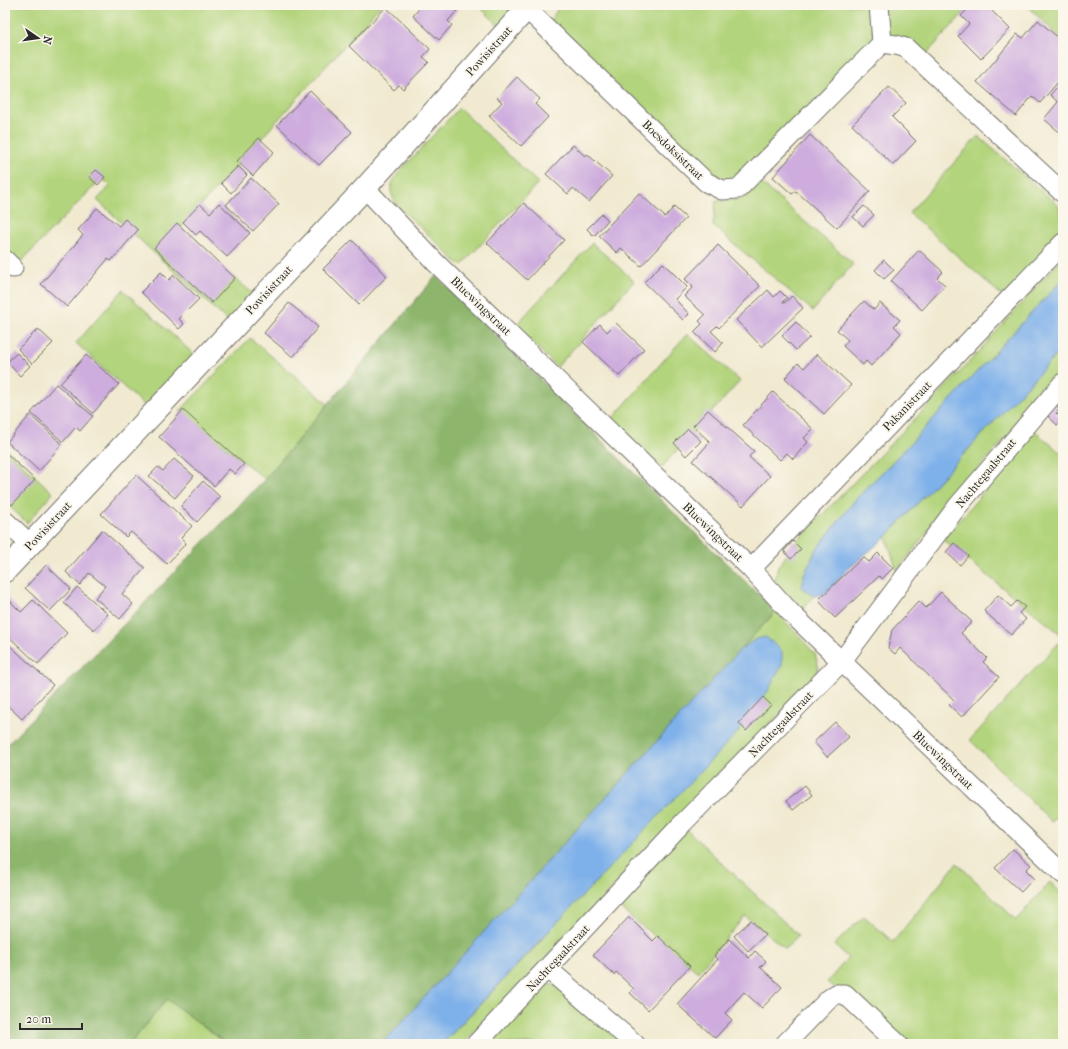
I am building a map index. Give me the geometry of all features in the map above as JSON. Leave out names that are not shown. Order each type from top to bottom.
[{"type":"street","points":[[879,5],[882,44],[896,45],[906,48],[1063,193]]},
{"type":"street","name":"Boesdoksistraat","points":[[529,7],[706,182],[722,190],[738,189],[882,44]]},
{"type":"street","name":"Powisistraat","points":[[5,571],[365,188],[529,7]]},
{"type":"street","name":"Bluewingstraat","points":[[365,188],[436,263],[751,569],[791,613],[1063,874]]},
{"type":"street","name":"Pakanistraat","points":[[751,569],[1063,243]]},
{"type":"street","name":"Nachtegaalstraat","points":[[476,1044],[548,969],[683,823],[841,662],[957,506],[1063,383]]},
{"type":"street","points":[[5,521],[30,544]]},
{"type":"street","points":[[548,969],[634,1044]]},
{"type":"street","points":[[785,1044],[829,999],[836,994],[845,994],[898,1044]]},
{"type":"green space","points":[[5,5],[381,5],[179,230],[259,299],[234,327],[97,200],[110,186],[102,178],[20,263],[5,248]]},
{"type":"green space","points":[[478,5],[518,5],[499,26]]},
{"type":"green space","points":[[560,5],[872,5],[874,41],[738,182],[724,184],[709,176],[551,20]]},
{"type":"green space","points":[[884,5],[971,5],[923,58],[887,40]]},
{"type":"green space","points":[[1026,5],[1063,5],[1063,40]]},
{"type":"green space","points":[[459,108],[538,183],[461,266],[397,205],[391,192],[393,181],[399,172]]},
{"type":"green space","points":[[978,136],[1058,205],[1062,218],[1060,239],[1006,299],[909,213]]},
{"type":"green space","points":[[761,183],[853,264],[813,311],[713,226],[716,201],[746,197]]},
{"type":"green space","points":[[592,243],[634,281],[557,367],[515,326]]},
{"type":"green space","points":[[1063,257],[1063,279],[909,445],[855,500],[816,550],[804,574],[802,588],[814,596],[801,611],[786,597],[775,580],[778,567],[798,540],[963,369]]},
{"type":"green space","points":[[436,276],[671,510],[776,611],[382,1044],[227,1044],[167,999],[130,1044],[5,1044],[5,747],[265,479]]},
{"type":"green space","points":[[123,290],[197,357],[149,410],[76,343]]},
{"type":"green space","points":[[687,334],[740,381],[661,468],[610,421]]},
{"type":"green space","points":[[250,338],[328,404],[265,479],[180,411]]},
{"type":"green space","points":[[1063,348],[1063,372],[949,503],[897,571],[886,537]]},
{"type":"green space","points":[[1035,431],[1063,455],[1063,636],[943,540]]},
{"type":"green space","points":[[5,448],[53,493],[27,523],[5,502]]},
{"type":"green space","points":[[776,611],[815,654],[818,665],[817,675],[463,1044],[442,1044],[541,941],[756,639],[740,650]]},
{"type":"green space","points":[[1063,638],[1063,810],[1052,822],[970,740]]},
{"type":"green space","points":[[685,828],[798,935],[786,949],[745,916],[698,972],[615,904]]},
{"type":"green space","points":[[957,863],[1016,920],[1050,882],[1063,895],[1063,1044],[906,1044],[827,982],[848,958],[834,945],[864,916],[893,942]]},
{"type":"green space","points":[[544,984],[555,985],[626,1044],[486,1044]]},
{"type":"green space","points":[[167,999],[227,1044],[130,1044]]},
{"type":"water","points":[[1063,279],[1063,348],[886,537],[849,568],[824,594],[814,596],[802,588],[804,575],[816,550],[855,500],[909,445]]},
{"type":"water","points":[[766,637],[782,651],[782,665],[768,691],[737,733],[442,1044],[382,1044],[740,650],[756,639]]},
{"type":"building","points":[[422,5],[462,5],[448,21],[452,25],[439,40],[413,16]]},
{"type":"building","points":[[972,5],[986,5],[1010,29],[981,59],[958,36],[969,24],[961,16]]},
{"type":"building","points":[[386,7],[430,49],[423,57],[429,62],[403,89],[399,85],[394,90],[349,46]]},
{"type":"building","points":[[1038,20],[1063,42],[1063,76],[1040,103],[1032,96],[1016,116],[977,82],[1017,34],[1023,38]]},
{"type":"building","points":[[517,77],[540,99],[535,104],[548,117],[521,146],[489,116],[502,102],[497,98]]},
{"type":"building","points":[[1063,80],[1063,135],[1044,119],[1058,102],[1050,95]]},
{"type":"building","points":[[889,87],[906,103],[892,117],[916,141],[893,165],[852,125]]},
{"type":"building","points":[[310,91],[352,132],[319,165],[277,125]]},
{"type":"building","points":[[810,135],[870,191],[837,228],[796,191],[792,194],[773,177]]},
{"type":"building","points":[[259,138],[274,152],[253,176],[237,161]]},
{"type":"building","points":[[573,145],[585,156],[587,154],[612,176],[589,202],[573,188],[568,194],[546,174]]},
{"type":"building","points":[[238,166],[247,175],[231,193],[221,183]]},
{"type":"building","points":[[96,170],[105,177],[98,185],[89,177]]},
{"type":"building","points":[[251,178],[279,204],[253,231],[226,205]]},
{"type":"building","points":[[639,193],[665,217],[674,207],[686,218],[641,266],[621,248],[617,253],[599,236]]},
{"type":"building","points":[[219,203],[250,233],[227,257],[200,231],[196,235],[183,222],[200,204],[210,213]]},
{"type":"building","points":[[524,203],[564,240],[527,280],[487,243]]},
{"type":"building","points":[[864,206],[874,215],[863,226],[853,217]]},
{"type":"building","points":[[97,208],[119,226],[125,219],[138,230],[111,261],[108,259],[67,307],[41,284],[83,235],[78,230]]},
{"type":"building","points":[[602,214],[608,220],[594,236],[587,229]]},
{"type":"building","points":[[177,223],[235,278],[212,303],[154,248]]},
{"type":"building","points":[[352,240],[387,276],[359,305],[323,269]]},
{"type":"building","points":[[718,245],[760,286],[719,328],[717,326],[711,331],[723,343],[715,352],[694,332],[702,324],[699,321],[705,315],[684,296],[693,287],[685,279]]},
{"type":"building","points":[[919,250],[943,272],[937,278],[945,285],[922,310],[891,281]]},
{"type":"building","points":[[884,260],[894,270],[884,279],[875,270]]},
{"type":"building","points":[[663,263],[687,287],[675,299],[689,314],[683,320],[644,282]]},
{"type":"building","points":[[161,272],[169,280],[174,275],[199,299],[179,319],[184,324],[179,329],[141,292]]},
{"type":"building","points":[[768,290],[774,297],[780,291],[787,298],[783,301],[784,303],[792,296],[803,308],[762,347],[736,320]]},
{"type":"building","points":[[864,301],[874,310],[880,303],[900,320],[894,326],[901,333],[871,366],[866,361],[863,365],[843,346],[848,340],[837,330]]},
{"type":"building","points":[[289,303],[318,327],[293,357],[264,333]]},
{"type":"building","points":[[796,322],[810,337],[796,350],[782,336]]},
{"type":"building","points":[[616,323],[644,349],[619,376],[583,342],[600,324],[607,332]]},
{"type":"building","points":[[38,329],[53,343],[32,364],[18,349]]},
{"type":"building","points":[[17,353],[30,366],[20,376],[7,362]]},
{"type":"building","points":[[817,354],[851,385],[824,414],[785,378],[798,363],[804,368]]},
{"type":"building","points":[[86,355],[119,384],[93,413],[60,384]]},
{"type":"building","points":[[56,384],[93,416],[80,431],[76,427],[63,442],[31,413]]},
{"type":"building","points":[[773,392],[813,429],[804,438],[808,442],[793,459],[787,453],[780,460],[743,425]]},
{"type":"building","points":[[1053,403],[1060,409],[1056,413],[1062,419],[1057,425],[1044,412]]},
{"type":"building","points":[[183,410],[244,464],[235,474],[229,469],[214,486],[159,437]]},
{"type":"building","points":[[708,410],[754,451],[749,457],[770,476],[743,506],[693,461],[710,442],[693,426]]},
{"type":"building","points":[[30,415],[62,444],[39,471],[7,442]]},
{"type":"building","points":[[688,429],[701,441],[686,456],[674,443]]},
{"type":"building","points":[[5,452],[35,480],[12,505],[5,498]]},
{"type":"building","points":[[174,459],[194,476],[175,498],[149,476],[158,467],[163,471]]},
{"type":"building","points":[[136,475],[192,526],[181,538],[186,543],[167,564],[131,532],[126,537],[101,514]]},
{"type":"building","points":[[203,481],[220,497],[197,522],[181,506]]},
{"type":"building","points":[[102,530],[145,568],[122,594],[133,604],[120,619],[95,598],[105,586],[89,573],[80,585],[66,572]]},
{"type":"building","points":[[793,541],[801,549],[791,559],[784,551]]},
{"type":"building","points":[[954,543],[968,556],[960,565],[946,552]]},
{"type":"building","points":[[878,553],[893,568],[882,579],[879,576],[835,618],[818,600],[863,557],[869,562]]},
{"type":"building","points":[[46,565],[71,589],[50,611],[25,588]]},
{"type":"building","points":[[77,587],[108,614],[94,630],[64,603]]},
{"type":"building","points":[[941,592],[972,622],[961,633],[987,658],[983,662],[999,677],[962,717],[949,705],[954,700],[900,648],[895,654],[888,648],[892,630],[919,601],[926,608]]},
{"type":"building","points":[[998,595],[1011,607],[1017,601],[1025,607],[1019,613],[1026,619],[1011,635],[984,611]]},
{"type":"building","points":[[7,598],[21,612],[33,600],[67,633],[38,664],[5,633],[5,600]]},
{"type":"building","points":[[5,641],[53,685],[22,719],[8,706],[5,710]]},
{"type":"building","points":[[763,697],[771,705],[746,731],[739,723]]},
{"type":"building","points":[[835,722],[849,737],[827,757],[814,742]]},
{"type":"building","points":[[805,786],[812,795],[793,810],[786,801]]},
{"type":"building","points":[[1013,849],[1031,865],[1026,870],[1034,878],[1021,892],[995,868]]},
{"type":"building","points":[[629,917],[653,941],[658,936],[690,966],[648,1010],[630,993],[634,989],[616,972],[614,975],[593,955]]},
{"type":"building","points":[[751,920],[765,935],[748,951],[734,936]]},
{"type":"building","points":[[729,939],[749,958],[755,951],[766,961],[760,967],[782,987],[762,1008],[744,992],[725,1013],[732,1020],[715,1038],[677,1004],[718,959],[714,956]]}]
